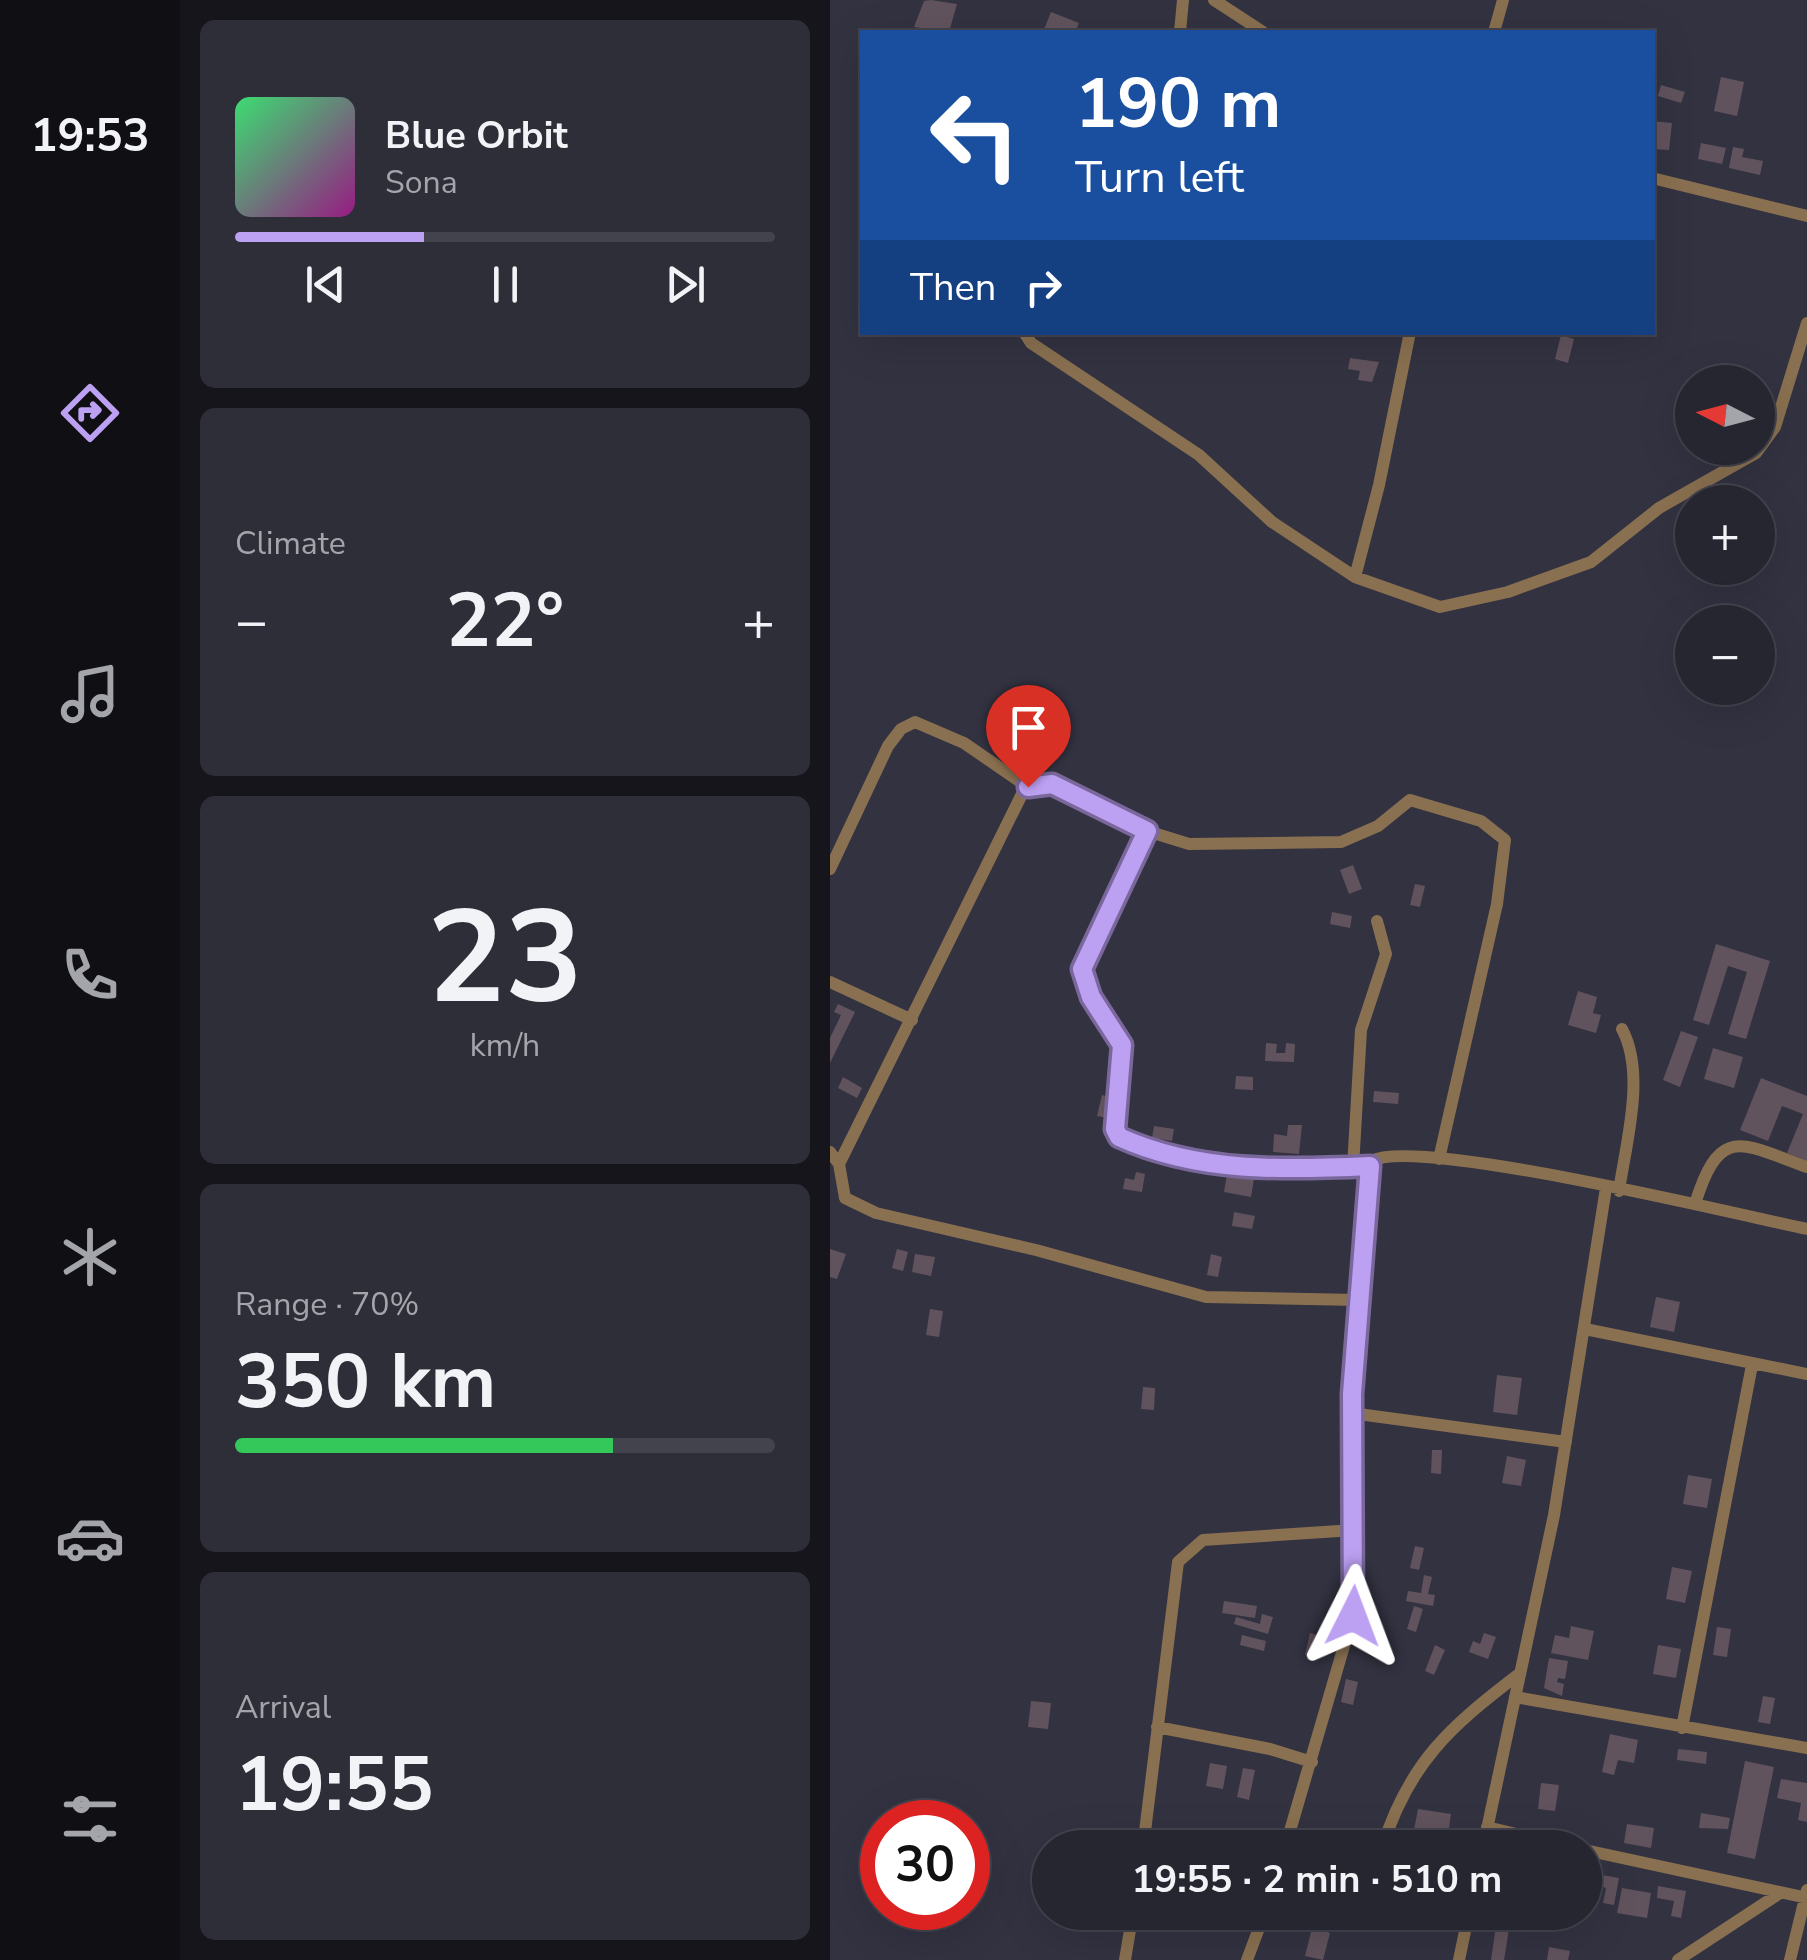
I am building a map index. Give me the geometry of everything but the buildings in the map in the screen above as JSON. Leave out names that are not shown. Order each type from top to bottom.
[{"type":"street","points":[[1180,30],[1184,0]]},
{"type":"street","points":[[1214,0],[1260,30]]},
{"type":"street","points":[[1495,30],[1503,0]]},
{"type":"street","points":[[1655,179],[1807,216]]},
{"type":"street","points":[[1026,335],[1031,344],[1199,455],[1272,522],[1355,578],[1440,608],[1508,592],[1591,562],[1659,508],[1742,464],[1766,442],[1775,427],[1807,323]]},
{"type":"street","points":[[1355,578],[1409,335]]},
{"type":"street","points":[[830,869],[888,746],[901,729],[915,722],[964,743],[1028,787],[1052,784],[1147,831],[1189,844],[1341,842],[1363,835],[1410,800],[1480,821],[1505,840],[1497,904],[1438,1159]]},
{"type":"street","points":[[840,1164],[1028,787]]},
{"type":"street","points":[[1147,831],[1082,969],[1091,997],[1122,1045],[1116,1133],[1188,1162],[1260,1168],[1370,1166]]},
{"type":"street","points":[[1353,1167],[1360,1030],[1386,954],[1376,921]]},
{"type":"street","points":[[830,982],[912,1020]]},
{"type":"street","points":[[1486,1830],[1566,1442],[1632,1078],[1633,1058],[1622,1029]]},
{"type":"street","points":[[1694,1204],[1710,1165],[1728,1146],[1743,1144],[1807,1167]]},
{"type":"street","points":[[830,1152],[840,1164],[844,1198],[876,1214],[1074,1260],[1206,1297],[1357,1300]]},
{"type":"street","points":[[1291,1830],[1353,1616],[1351,1413],[1370,1166],[1380,1156],[1438,1159],[1558,1175],[1807,1229]]},
{"type":"street","points":[[1585,1330],[1807,1374]]},
{"type":"street","points":[[1682,1728],[1752,1364]]},
{"type":"street","points":[[1351,1413],[1566,1442]]},
{"type":"street","points":[[1145,1830],[1178,1562],[1203,1540],[1354,1530]]},
{"type":"street","points":[[1391,1830],[1420,1768],[1446,1732],[1520,1674]]},
{"type":"street","points":[[1515,1697],[1807,1748]]},
{"type":"street","points":[[1156,1727],[1270,1748],[1312,1762]]},
{"type":"street","points":[[1487,1827],[1499,1830]]},
{"type":"street","points":[[1602,1854],[1806,1895],[1790,1960]]},
{"type":"street","points":[[1678,1960],[1780,1892]]},
{"type":"street","points":[[1126,1960],[1130,1930]]},
{"type":"street","points":[[1247,1960],[1258,1930]]},
{"type":"street","points":[[1459,1960],[1465,1930]]},
{"type":"route","points":[[1028,787],[1052,784],[1147,831],[1118,900],[1088,950],[1082,969],[1091,997],[1122,1045],[1115,1129],[1119,1137],[1188,1162],[1260,1168],[1370,1166],[1364,1202],[1352,1394],[1350,1452],[1356,1580],[1353,1616]]}]
